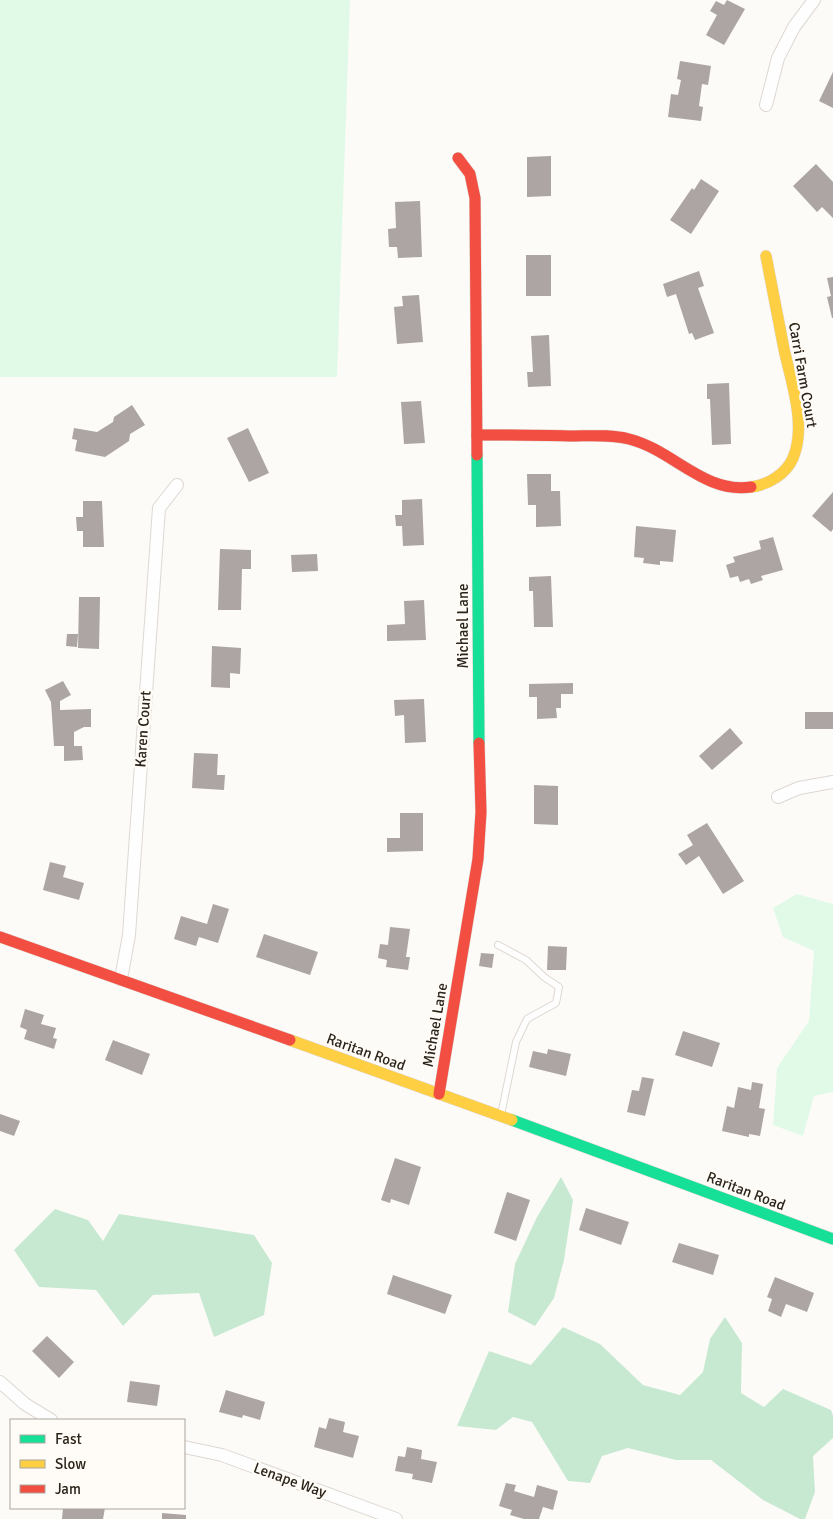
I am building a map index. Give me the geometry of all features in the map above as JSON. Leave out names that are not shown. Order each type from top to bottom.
[{"type":"street","points":[[766,105],[778,58],[794,27],[814,0]]},
{"type":"street","name":"Michael Lane","points":[[439,1094],[481,837],[482,804],[479,767],[475,198],[470,174],[458,158]]},
{"type":"street","name":"Carri Farm Court","points":[[477,435],[614,436],[630,439],[652,447],[698,476],[731,488],[758,487],[783,474],[791,464],[796,451],[798,428],[766,256]]},
{"type":"street","name":"Karen Court","points":[[121,979],[129,935],[159,508],[177,485]]},
{"type":"street","points":[[778,797],[799,788],[833,782]]},
{"type":"street","name":"Raritan Road","points":[[0,937],[501,1116],[680,1181],[751,1211],[833,1239]]},
{"type":"street","points":[[0,1382],[24,1404],[49,1419]]},
{"type":"street","name":"Lenape Way","points":[[185,1447],[222,1455],[396,1519]]},
{"type":"lane","points":[[498,945],[526,960],[544,978],[560,987],[556,1003],[527,1019],[516,1042],[501,1116]]},
{"type":"green space","points":[[0,0],[350,0],[337,377],[0,377]]},
{"type":"green space","points":[[797,894],[833,904],[833,1092],[814,1096],[803,1136],[773,1125],[777,1068],[809,1021],[814,951],[783,937],[773,908]]},
{"type":"green space","points":[[561,1177],[573,1200],[564,1260],[554,1298],[535,1326],[508,1312],[515,1264],[537,1217]]},
{"type":"green space","points":[[55,1209],[88,1220],[103,1241],[119,1214],[254,1235],[272,1263],[264,1315],[214,1337],[199,1293],[153,1295],[123,1326],[96,1290],[39,1287],[14,1250]]},
{"type":"green space","points":[[725,1317],[742,1343],[741,1393],[764,1407],[783,1389],[831,1410],[833,1416],[833,1438],[813,1456],[815,1492],[805,1519],[800,1519],[763,1500],[711,1460],[676,1460],[628,1448],[602,1456],[590,1483],[568,1481],[532,1422],[513,1417],[496,1430],[457,1426],[489,1351],[531,1365],[563,1327],[600,1344],[643,1385],[680,1395],[703,1372],[710,1339]]},
{"type":"building","points":[[727,0],[745,9],[724,45],[706,35],[717,15],[710,11],[716,1],[724,5]]},
{"type":"building","points":[[680,61],[711,66],[708,85],[702,84],[699,106],[703,107],[701,121],[668,117],[671,94],[678,95],[681,80],[677,79]]},
{"type":"building","points":[[833,72],[833,108],[819,101]]},
{"type":"building","points":[[551,156],[551,196],[527,197],[527,157]]},
{"type":"building","points":[[816,164],[833,182],[833,218],[822,207],[817,212],[793,186]]},
{"type":"building","points":[[701,179],[719,191],[691,234],[670,220],[692,188],[694,190]]},
{"type":"building","points":[[420,201],[422,257],[398,258],[397,247],[389,247],[388,229],[396,228],[395,202]]},
{"type":"building","points":[[526,255],[551,255],[551,296],[526,296]]},
{"type":"building","points":[[699,271],[704,286],[698,288],[714,333],[695,340],[692,333],[689,334],[676,294],[667,297],[663,284]]},
{"type":"building","points":[[833,277],[832,318],[827,297],[831,296],[827,278]]},
{"type":"building","points":[[419,295],[423,342],[397,344],[394,307],[403,306],[402,296]]},
{"type":"building","points":[[549,335],[551,386],[528,387],[527,372],[533,372],[531,336]]},
{"type":"building","points":[[729,383],[731,444],[712,445],[710,399],[707,399],[707,384]]},
{"type":"building","points":[[421,401],[425,443],[404,444],[401,402]]},
{"type":"building","points":[[132,405],[145,425],[130,434],[129,441],[105,457],[75,451],[77,440],[72,439],[74,428],[97,432],[113,422],[114,417]]},
{"type":"building","points":[[248,428],[269,473],[249,482],[227,438]]},
{"type":"building","points":[[527,474],[551,474],[551,491],[560,491],[561,526],[536,527],[536,505],[528,505]]},
{"type":"building","points":[[833,492],[833,529],[831,532],[812,516]]},
{"type":"building","points":[[422,499],[424,545],[403,546],[402,526],[396,526],[395,515],[402,515],[402,500]]},
{"type":"building","points":[[83,501],[102,501],[104,547],[83,547],[83,531],[77,531],[76,517],[83,517]]},
{"type":"building","points":[[636,526],[676,530],[673,562],[660,561],[660,565],[643,563],[644,558],[634,557]]},
{"type":"building","points":[[773,537],[783,570],[761,576],[763,580],[751,584],[749,579],[740,582],[738,576],[730,578],[726,565],[735,562],[733,557],[761,549],[759,541]]},
{"type":"building","points":[[220,549],[251,550],[251,569],[242,569],[241,610],[218,610]]},
{"type":"building","points":[[317,554],[318,571],[292,572],[291,555]]},
{"type":"building","points":[[551,576],[553,627],[534,627],[533,591],[529,591],[529,577]]},
{"type":"building","points":[[79,597],[100,597],[99,649],[78,648]]},
{"type":"building","points":[[424,600],[426,640],[387,641],[387,625],[405,624],[404,601]]},
{"type":"building","points":[[67,634],[78,634],[77,647],[66,646]]},
{"type":"building","points":[[212,646],[241,648],[240,674],[230,673],[230,688],[211,687]]},
{"type":"building","points":[[63,681],[71,695],[60,701],[60,710],[91,709],[91,727],[84,727],[74,732],[74,746],[82,746],[83,760],[64,761],[64,746],[54,746],[51,702],[45,690]]},
{"type":"building","points":[[573,683],[573,694],[561,694],[561,708],[556,708],[557,718],[537,719],[537,697],[529,697],[529,684]]},
{"type":"building","points":[[424,699],[426,742],[405,743],[404,715],[395,716],[394,700]]},
{"type":"building","points":[[805,712],[833,712],[833,729],[805,729]]},
{"type":"building","points":[[730,728],[743,743],[712,770],[699,756]]},
{"type":"building","points":[[194,753],[218,754],[217,775],[225,775],[224,790],[192,788]]},
{"type":"building","points":[[534,785],[558,786],[558,825],[534,824]]},
{"type":"building","points":[[400,813],[423,813],[423,851],[387,852],[387,838],[400,838]]},
{"type":"building","points":[[707,823],[744,881],[723,894],[699,856],[686,865],[678,854],[693,845],[687,835]]},
{"type":"building","points":[[50,862],[66,866],[63,877],[84,883],[79,900],[43,890]]},
{"type":"building","points":[[213,904],[229,909],[218,943],[199,937],[196,946],[174,939],[181,916],[207,924]]},
{"type":"building","points":[[390,927],[410,929],[406,957],[410,957],[408,970],[386,967],[387,960],[378,958],[380,944],[388,945]]},
{"type":"building","points":[[264,934],[318,952],[310,975],[256,957]]},
{"type":"building","points":[[548,946],[567,947],[566,970],[547,970]]},
{"type":"building","points":[[481,953],[494,954],[492,968],[479,966]]},
{"type":"building","points":[[25,1009],[44,1015],[41,1024],[56,1028],[53,1038],[57,1039],[54,1049],[24,1039],[27,1030],[20,1027]]},
{"type":"building","points":[[683,1031],[720,1043],[712,1067],[675,1055]]},
{"type":"building","points":[[113,1040],[150,1054],[142,1075],[105,1060]]},
{"type":"building","points":[[548,1049],[571,1054],[566,1076],[529,1067],[533,1051],[547,1054]]},
{"type":"building","points":[[642,1077],[654,1079],[645,1116],[627,1112],[632,1090],[639,1091]]},
{"type":"building","points":[[752,1082],[763,1084],[759,1108],[765,1109],[760,1136],[749,1134],[749,1137],[722,1131],[727,1106],[734,1108],[738,1087],[751,1090]]},
{"type":"building","points":[[0,1114],[20,1121],[14,1136],[0,1131]]},
{"type":"building","points":[[395,1158],[421,1167],[409,1205],[391,1199],[390,1203],[381,1200]]},
{"type":"building","points":[[507,1192],[530,1200],[516,1241],[494,1233]]},
{"type":"building","points":[[586,1208],[629,1222],[621,1245],[579,1230]]},
{"type":"building","points":[[679,1243],[719,1255],[713,1275],[672,1262]]},
{"type":"building","points":[[393,1275],[452,1295],[445,1314],[387,1294]]},
{"type":"building","points":[[775,1277],[814,1293],[807,1312],[786,1304],[781,1317],[768,1311],[772,1299],[767,1297]]},
{"type":"building","points":[[47,1336],[74,1362],[59,1378],[32,1351]]},
{"type":"building","points":[[130,1381],[160,1385],[157,1406],[127,1402]]},
{"type":"building","points":[[226,1390],[265,1402],[260,1420],[243,1415],[242,1418],[219,1412]]},
{"type":"building","points":[[329,1418],[345,1422],[343,1432],[359,1436],[353,1458],[314,1447],[319,1427],[326,1429]]},
{"type":"building","points":[[407,1447],[422,1450],[421,1459],[437,1462],[432,1483],[412,1479],[413,1474],[395,1471],[398,1456],[405,1457]]},
{"type":"building","points":[[506,1483],[516,1485],[514,1491],[534,1497],[537,1485],[558,1491],[553,1510],[543,1507],[539,1519],[524,1519],[510,1515],[512,1510],[499,1506]]},
{"type":"building","points":[[63,1509],[105,1509],[103,1519],[62,1519]]},
{"type":"building","points":[[162,1513],[186,1515],[186,1519],[162,1519]]},
{"type":"traffic: fast","points":[[477,455],[479,743]]},
{"type":"traffic: fast","points":[[512,1120],[833,1239]]},
{"type":"traffic: slow","points":[[751,487],[764,484],[776,478],[786,469],[793,458],[798,432],[794,389],[784,349],[766,256]]},
{"type":"traffic: slow","points":[[290,1040],[512,1120]]},
{"type":"traffic: jam","points":[[458,158],[470,174],[475,198],[477,455]]},
{"type":"traffic: jam","points":[[477,435],[622,437],[660,452],[703,478],[718,484],[734,487],[751,487]]},
{"type":"traffic: jam","points":[[439,1094],[478,859],[481,812],[479,743]]},
{"type":"traffic: jam","points":[[0,937],[290,1040]]}]
